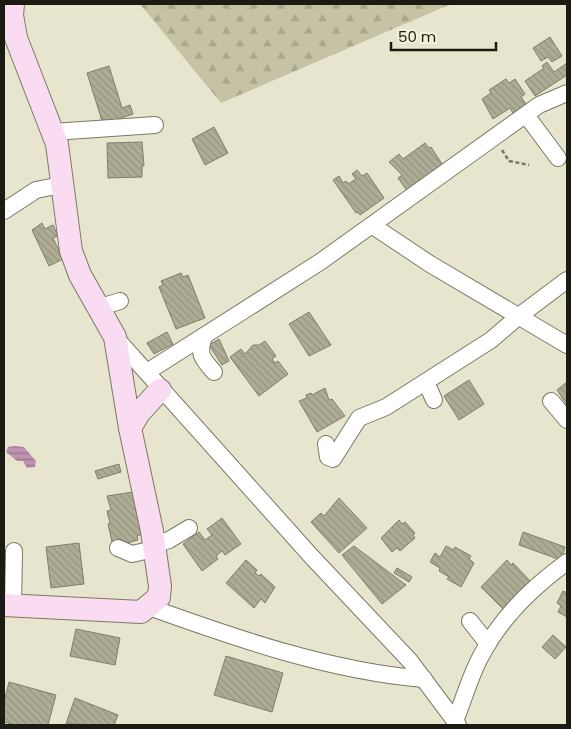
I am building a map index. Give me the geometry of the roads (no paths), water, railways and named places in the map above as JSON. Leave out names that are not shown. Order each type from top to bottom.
[{"type":"main road","points":[[8,605],[136,612],[149,607],[159,596],[160,586],[115,337],[80,275],[71,251],[60,185],[61,161],[53,132],[16,38],[12,15],[13,4]]},
{"type":"main road","points":[[130,428],[153,381]]},
{"type":"street","points":[[153,381],[204,336],[373,226],[526,115],[555,97],[567,93]]},
{"type":"street","points":[[526,115],[558,158]]},
{"type":"street","points":[[53,132],[155,124]]},
{"type":"street","points":[[4,211],[36,190],[60,185]]},
{"type":"street","points":[[373,226],[567,345]]},
{"type":"street","points":[[326,444],[328,457],[333,459],[359,418],[386,407],[491,340],[518,316],[567,280]]},
{"type":"street","points":[[97,308],[120,301]]},
{"type":"street","points":[[204,336],[200,350],[202,358],[214,372]]},
{"type":"street","points":[[115,337],[153,381],[410,661],[456,723]]},
{"type":"street","points":[[426,382],[434,400]]},
{"type":"street","points":[[551,401],[567,420]]},
{"type":"street","points":[[118,548],[132,554],[154,547],[189,528]]},
{"type":"street","points":[[8,605],[14,551]]},
{"type":"street","points":[[456,723],[471,676],[488,644],[512,611],[565,566]]},
{"type":"street","points":[[149,607],[248,641],[349,668],[385,676],[424,679]]},
{"type":"street","points":[[470,620],[488,644]]}]
